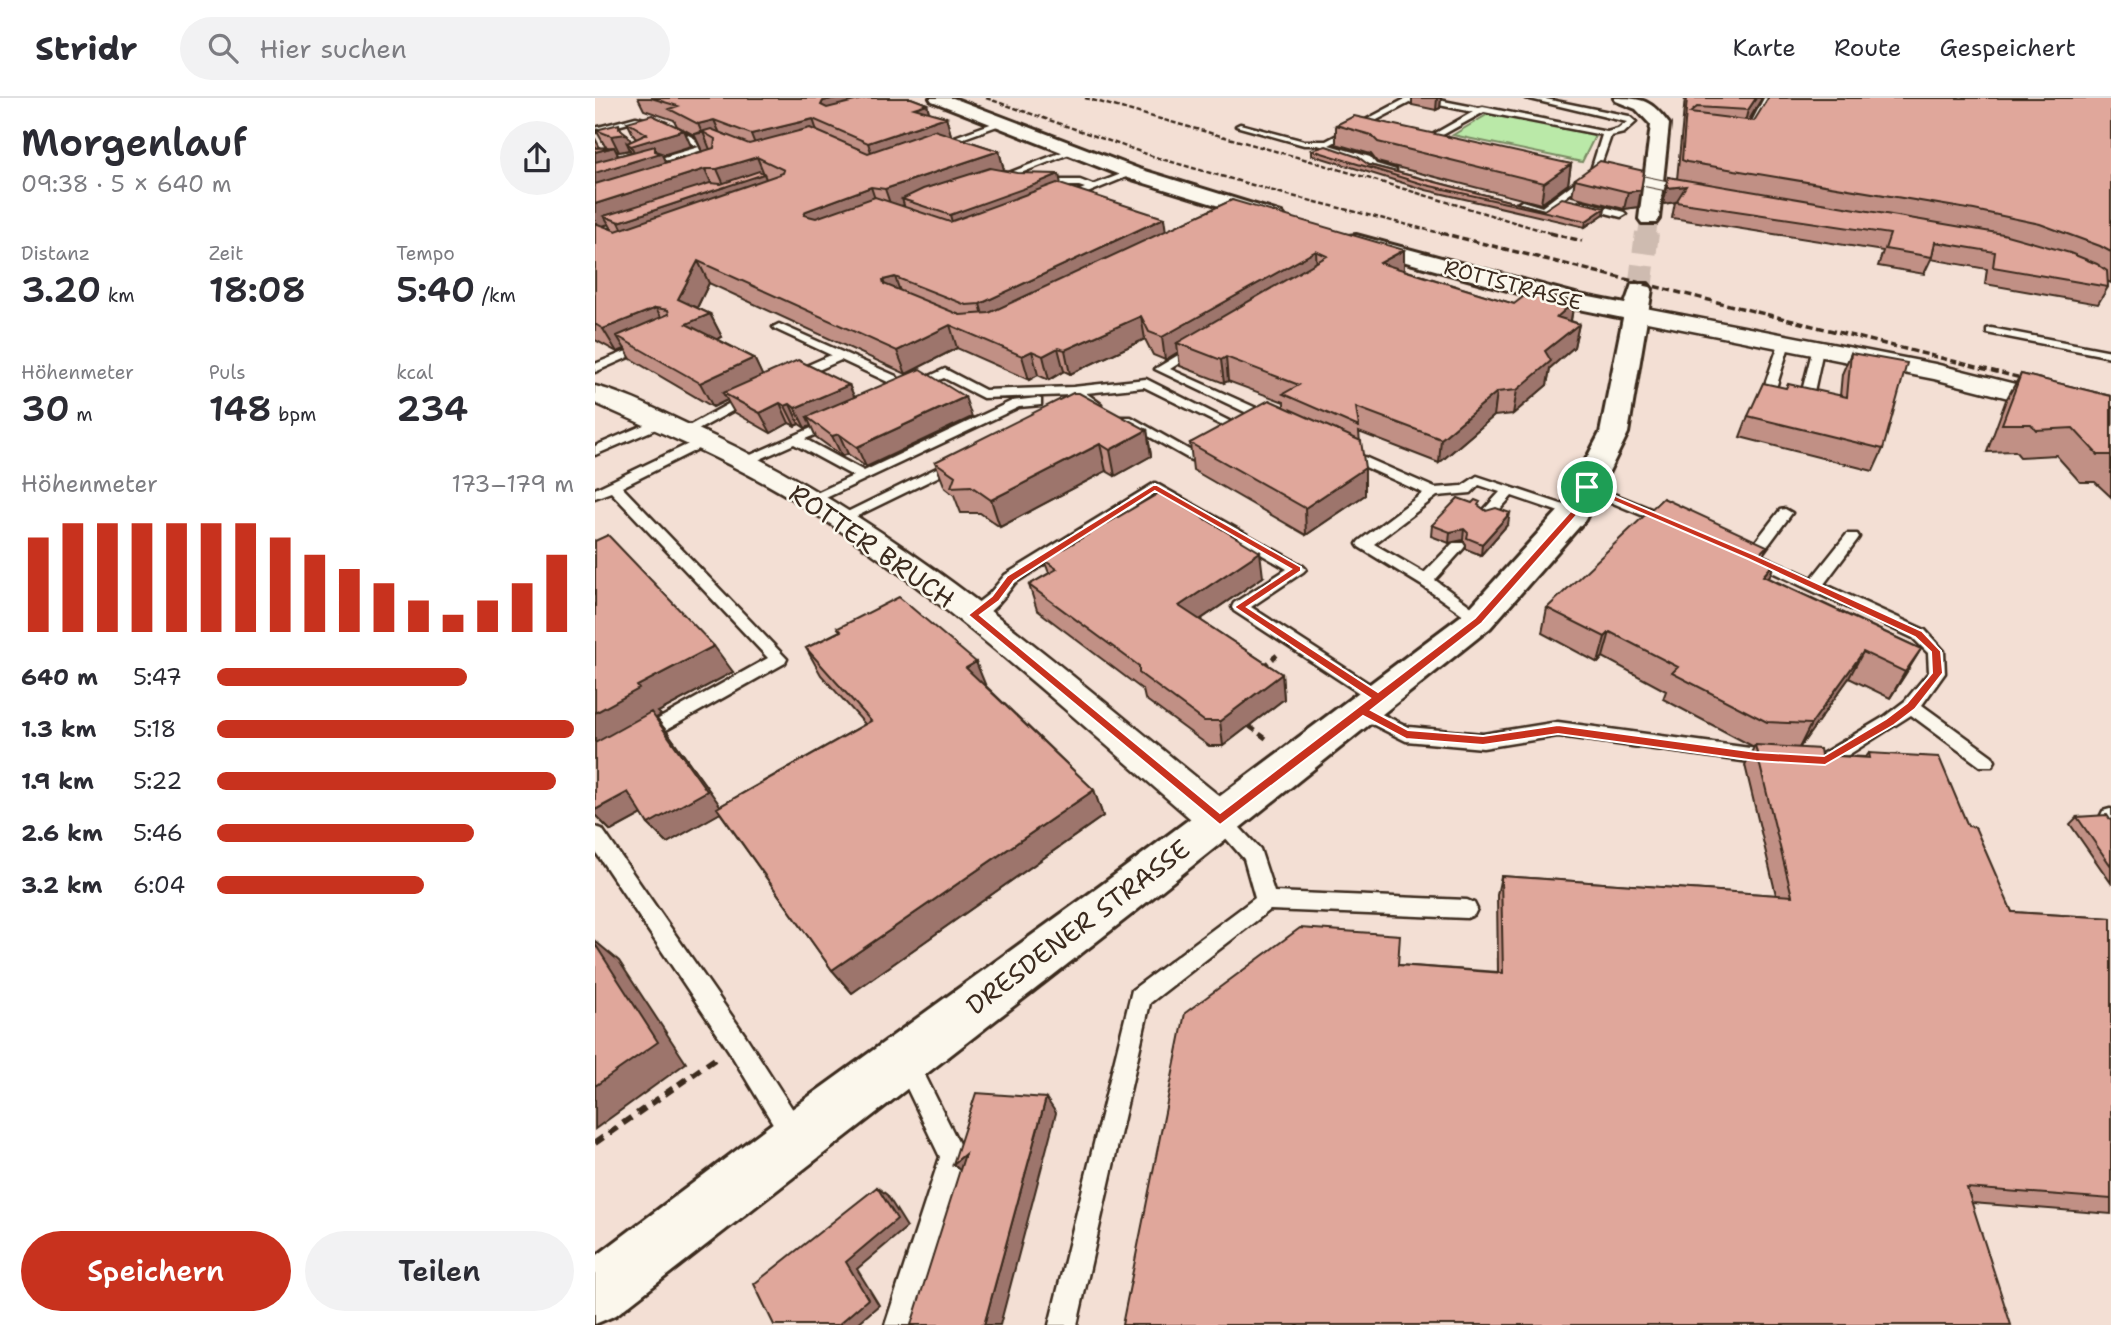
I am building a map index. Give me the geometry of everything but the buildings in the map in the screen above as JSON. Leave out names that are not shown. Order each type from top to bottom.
[{"type":"street","points":[[938,98],[1233,213],[1293,223]]},
{"type":"street","points":[[1590,98],[1628,106],[1655,118]]},
{"type":"street","points":[[1622,98],[1641,105],[1660,124],[1649,219]]},
{"type":"street","name":"ROTTSTRASSE","points":[[1332,234],[1507,284],[1637,301],[1784,344],[1935,372],[2108,415]]},
{"type":"street","name":"DRESDENER STRASSE","points":[[595,1294],[1220,820],[1478,620],[1581,500],[1615,433],[1637,301]]},
{"type":"street","name":"ROTTER BRUCH","points":[[595,394],[681,432],[813,500],[973,615],[1220,820]]},
{"type":"lane","points":[[1240,126],[1304,143],[1325,143],[1415,98],[1607,134],[1621,131],[1632,121],[1530,98]]},
{"type":"lane","points":[[1746,136],[1768,98]]},
{"type":"lane","points":[[1437,136],[1484,109]]},
{"type":"lane","points":[[595,132],[636,120],[666,127],[705,147]]},
{"type":"lane","points":[[926,149],[999,124]]},
{"type":"lane","points":[[595,132],[605,139]]},
{"type":"lane","points":[[1424,134],[1450,139]]},
{"type":"lane","points":[[1517,203],[1544,210],[1595,171],[1607,134]]},
{"type":"lane","points":[[628,166],[639,167],[721,142],[730,147]]},
{"type":"lane","points":[[1325,143],[1322,146],[1367,159],[1373,166],[1399,173]]},
{"type":"lane","points":[[986,183],[1073,151]]},
{"type":"lane","points":[[670,167],[711,157]]},
{"type":"lane","points":[[1582,168],[1606,173]]},
{"type":"lane","points":[[1052,202],[1132,173]]},
{"type":"lane","points":[[1627,178],[1689,190]]},
{"type":"lane","points":[[997,179],[1012,185]]},
{"type":"lane","points":[[1031,184],[1080,183],[1093,188]]},
{"type":"lane","points":[[1558,198],[1621,214]]},
{"type":"lane","points":[[779,327],[892,379]]},
{"type":"lane","points":[[1991,331],[2111,354]]},
{"type":"lane","points":[[595,368],[662,341]]},
{"type":"lane","points":[[1206,343],[1161,369],[1284,425]]},
{"type":"lane","points":[[1784,344],[1768,393],[1788,401],[1803,401],[1807,396],[1817,350]]},
{"type":"lane","points":[[595,351],[611,361]]},
{"type":"lane","points":[[778,384],[840,356]]},
{"type":"lane","points":[[907,389],[945,373],[983,394],[1073,391],[1146,383],[1239,429],[1191,456],[1073,391]]},
{"type":"lane","points":[[595,494],[613,486],[681,432],[765,389]]},
{"type":"lane","points":[[813,500],[1016,404],[1043,402],[1051,407]]},
{"type":"lane","points":[[742,462],[845,417]]},
{"type":"lane","points":[[595,451],[681,432]]},
{"type":"lane","points":[[795,439],[863,476]]},
{"type":"lane","points":[[1334,447],[1433,492],[1466,490],[1477,480],[1509,491],[1581,500],[1676,524]]},
{"type":"lane","points":[[840,519],[974,453]]},
{"type":"lane","points":[[613,486],[779,659],[629,744]]},
{"type":"lane","points":[[973,615],[995,598],[1010,579],[1155,487],[1298,569],[1240,607],[1295,642],[1406,734],[1483,741],[1558,729],[1658,745],[1825,761],[1890,722],[1911,706],[1937,673],[1936,651],[1919,634],[1727,546]]},
{"type":"lane","points":[[1486,516],[1509,491]]},
{"type":"lane","points":[[1433,492],[1364,544],[1426,581],[1478,620]]},
{"type":"lane","points":[[1752,557],[1785,513]]},
{"type":"lane","points":[[1814,586],[1852,537]]},
{"type":"lane","points":[[1426,581],[1458,546]]},
{"type":"lane","points":[[1911,706],[1986,761]]},
{"type":"lane","points":[[1220,820],[1253,855],[1266,901]]},
{"type":"lane","points":[[595,835],[737,1043],[797,1139]]},
{"type":"lane","points":[[1063,1325],[1140,997],[1266,901],[1467,909]]},
{"type":"lane","points":[[899,1325],[953,1156],[904,1058]]},
{"type":"path","points":[[1258,669],[1295,642]]},
{"type":"path","points":[[1249,726],[1260,733]]},
{"type":"path","points":[[595,1143],[716,1059]]},
{"type":"green space","points":[[1490,113],[1596,134],[1582,162],[1453,135]]},
{"type":"tunnel","points":[[1647,235],[1649,219]]},
{"type":"tunnel","points":[[1640,289],[1647,233]]},
{"type":"railway","points":[[986,98],[1158,158],[1284,194],[1448,235]]},
{"type":"railway","points":[[1085,98],[1311,161],[1552,234]]},
{"type":"railway","points":[[1441,233],[2037,382]]},
{"type":"railway","points":[[1552,234],[1582,241]]},
{"type":"railway","points":[[1552,234],[1557,235]]},
{"type":"route","points":[[1587,487],[1574,513],[1478,620],[1362,711],[1220,820],[973,615],[995,598],[1010,579],[1155,487],[1298,569],[1240,607],[1378,698],[1362,711],[1406,734],[1483,741],[1558,729],[1756,757],[1825,761],[1890,722],[1911,706],[1937,673],[1936,651],[1919,634],[1752,557],[1587,487]]}]
